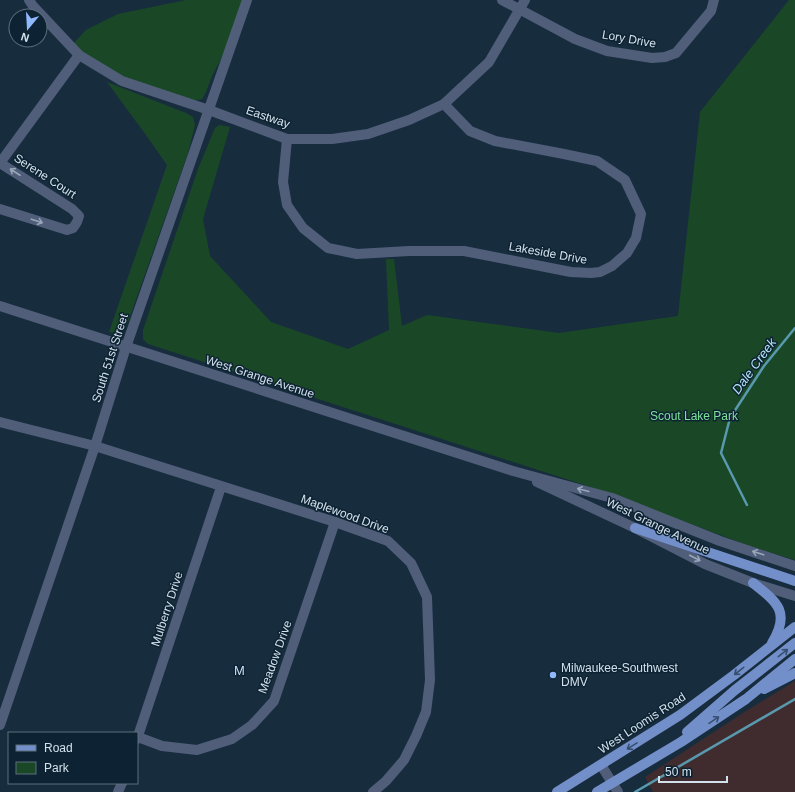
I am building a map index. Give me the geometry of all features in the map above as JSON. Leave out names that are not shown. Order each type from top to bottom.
[{"type":"main road","points":[[635,528],[795,581]]},
{"type":"main road","points":[[753,583],[773,598],[780,609],[782,618],[780,628],[769,647]]},
{"type":"main road","name":"West Loomis Road","points":[[557,792],[680,715],[795,627]]},
{"type":"main road","points":[[668,750],[735,690],[795,643]]},
{"type":"main road","points":[[597,792],[668,750],[746,698],[795,658]]},
{"type":"main road","points":[[746,698],[795,673]]},
{"type":"street","name":"Eastway","points":[[30,0],[33,6],[79,55],[122,81],[209,110],[287,139],[332,139],[368,134],[409,120],[444,104],[489,62],[525,0]]},
{"type":"street","name":"South 51st Street","points":[[0,726],[95,446],[126,347],[247,0]]},
{"type":"street","name":"Lory Drive","points":[[502,0],[575,40],[607,51],[652,58],[664,57],[676,53],[711,11],[714,0]]},
{"type":"street","name":"Serene Court","points":[[0,209],[67,230],[73,228],[77,222],[79,216],[72,209],[0,163],[79,55]]},
{"type":"street","name":"Lakeside Drive","points":[[287,139],[283,182],[287,204],[303,228],[328,248],[357,254],[409,251],[464,251],[571,272],[591,273],[600,272],[612,266],[627,253],[636,238],[641,214],[625,180],[597,161],[495,141],[470,131],[444,104]]},
{"type":"street","name":"West Grange Avenue","points":[[0,306],[513,471],[612,498],[720,541],[795,566]]},
{"type":"street","name":"Maplewood Drive","points":[[0,422],[95,446],[335,522],[388,541],[411,563],[427,597],[430,680],[426,712],[404,760],[386,781],[374,792]]},
{"type":"street","name":"West Grange Avenue","points":[[513,471],[635,528],[706,564],[753,583],[795,596]]},
{"type":"street","name":"Mulberry Drive","points":[[138,735],[221,486]]},
{"type":"street","name":"Meadow Drive","points":[[138,738],[162,746],[197,750],[232,740],[252,724],[270,706],[274,701],[335,522]]},
{"type":"street","points":[[601,765],[618,792]]},
{"type":"shaded area","points":[[795,681],[795,792],[653,792],[645,777]]},
{"type":"green space","points":[[186,0],[243,0],[224,53],[202,99],[195,101],[134,81],[102,65],[73,44],[86,30],[118,14]]},
{"type":"green space","name":"Scout Lake Park","points":[[789,0],[795,0],[795,560],[750,546],[594,488],[148,344],[143,339],[143,330],[198,169],[215,128],[219,125],[230,127],[203,219],[210,256],[271,322],[348,349],[389,330],[386,259],[394,259],[402,326],[427,315],[559,333],[678,316],[700,112]]},
{"type":"green space","points":[[107,82],[186,113],[193,117],[195,125],[188,153],[128,322],[122,330],[116,334],[109,332],[167,165]]},
{"type":"waterway","name":"Dale Creek","points":[[747,505],[721,453],[730,418],[764,366],[795,328]]},
{"type":"waterway","points":[[635,792],[795,699]]},
{"type":"place","name":"Milwaukee-Southwest DMV","points":[[553,675]]},
{"type":"district","name":"M","points":[[240,670]]}]
